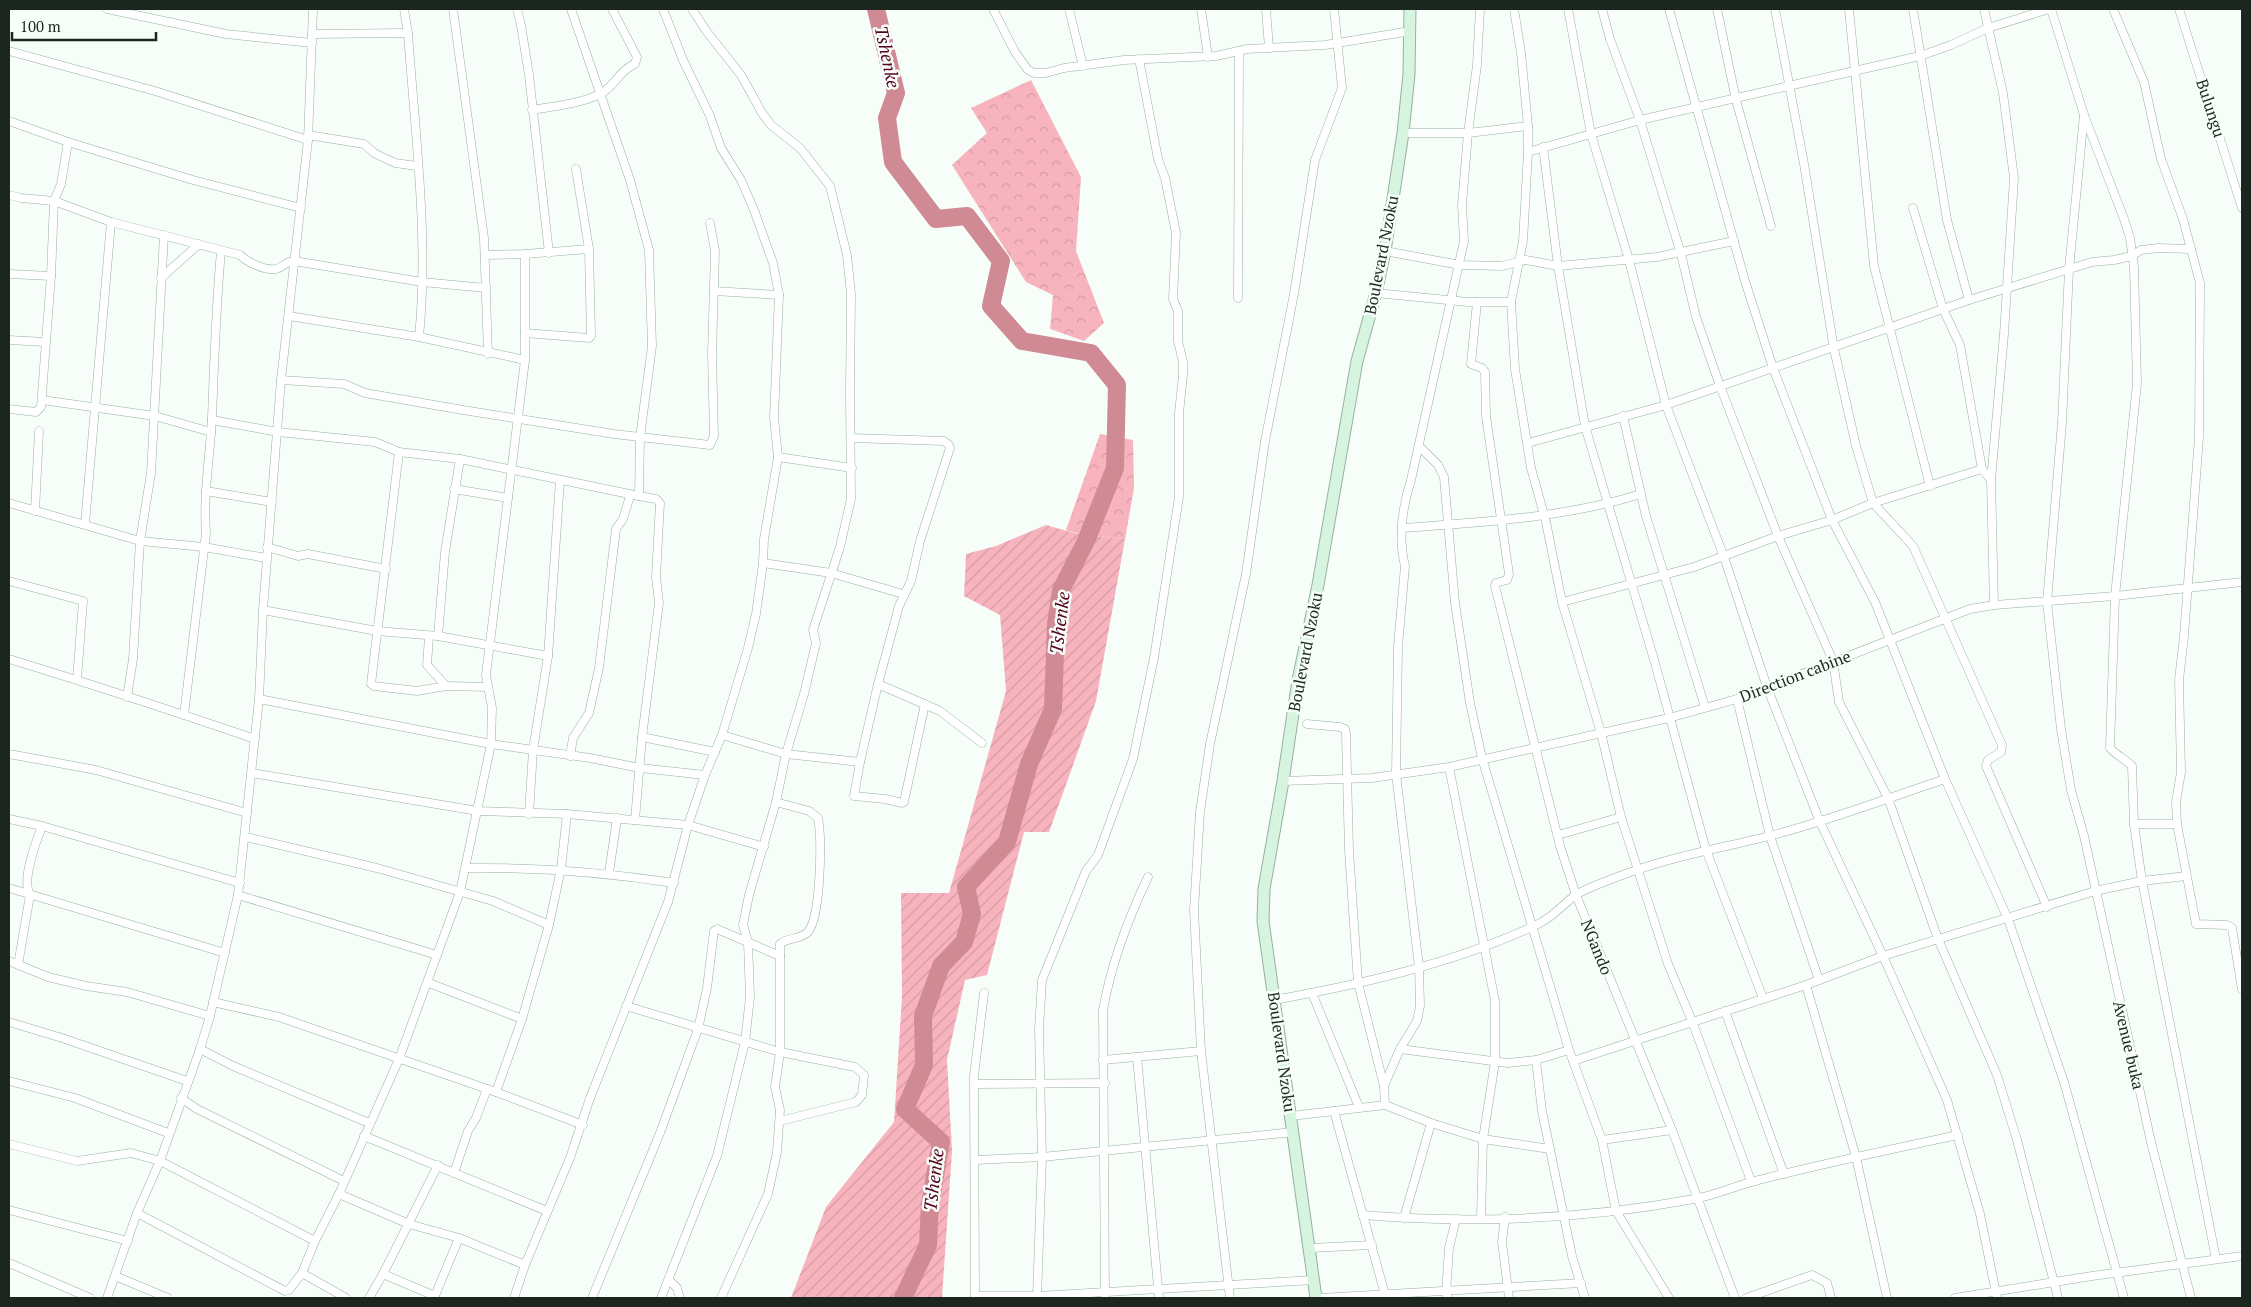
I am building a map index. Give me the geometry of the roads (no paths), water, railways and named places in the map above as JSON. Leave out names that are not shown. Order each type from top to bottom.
[{"type":"street","points":[[107,9],[226,34],[312,43]]},
{"type":"street","points":[[107,1298],[137,1213],[160,1161],[168,1133],[200,1049],[210,1016],[238,896],[246,837],[255,739],[266,558],[281,380],[294,261],[302,208],[308,138],[313,9]]},
{"type":"street","points":[[404,9],[408,33],[421,210],[422,282],[420,337]]},
{"type":"street","points":[[453,9],[475,163],[485,255],[488,354]]},
{"type":"street","points":[[517,9],[529,76],[549,253]]},
{"type":"street","points":[[570,756],[574,738],[586,719],[592,704],[599,668],[616,529],[635,496],[640,437],[652,346],[649,250],[630,180],[571,9]]},
{"type":"street","points":[[532,110],[580,101],[601,94],[624,70],[637,62],[637,57],[612,9]]},
{"type":"street","points":[[514,1298],[525,1265],[582,1125],[590,1098],[674,883],[688,824],[705,775],[722,735],[748,648],[764,562],[764,539],[778,457],[774,418],[779,295],[773,263],[754,210],[740,180],[721,148],[710,116],[683,60],[664,9]]},
{"type":"street","points":[[661,1298],[686,1230],[717,1156],[745,1042],[750,996],[748,942],[743,925],[748,895],[764,847],[786,754],[804,694],[816,643],[813,630],[849,513],[852,468],[850,438],[851,280],[847,255],[830,186],[800,148],[771,125],[762,113],[741,75],[707,32],[692,9]]},
{"type":"street","points":[[993,9],[1015,52],[1028,70],[1034,73],[1046,73],[1064,68],[1139,59],[1226,55],[1239,51],[1338,42],[1411,31]]},
{"type":"street","points":[[1069,9],[1083,66]]},
{"type":"street","points":[[1201,9],[1208,57]]},
{"type":"street","points":[[1266,9],[1269,48]]},
{"type":"street","points":[[1230,1298],[1201,1051],[1194,910],[1204,776],[1246,574],[1266,441],[1294,294],[1315,160],[1342,88],[1334,9]]},
{"type":"street","name":"Boulevard Nzoku","points":[[1318,1298],[1274,1000],[1262,904],[1298,680],[1318,585],[1357,361],[1376,293],[1385,251],[1403,133],[1410,64],[1410,9]]},
{"type":"street","points":[[1384,1086],[1400,1049],[1419,1015],[1419,967],[1396,774],[1398,646],[1405,566],[1402,555],[1403,506],[1419,446],[1464,241],[1462,205],[1468,133],[1477,65],[1480,9]]},
{"type":"street","points":[[1514,9],[1521,53],[1528,126],[1528,152],[1524,227],[1520,262],[1511,302],[1515,369],[1531,468],[1544,516],[1562,602],[1601,733],[1621,817],[1637,870],[1668,964],[1692,1021],[1751,1181]]},
{"type":"street","points":[[1568,9],[1591,134],[1629,260],[1666,405],[1724,557],[1767,687],[1820,822],[1883,956],[1947,1100],[1980,1214],[1996,1294]]},
{"type":"street","points":[[1602,9],[1610,39],[1640,120],[1680,254],[1696,317],[1720,386],[1778,536],[1833,661],[1839,702],[1888,798],[1938,939],[1997,1074],[2017,1140],[2058,1298]]},
{"type":"street","points":[[1668,9],[1734,241],[1774,368],[1832,520],[1874,602],[1945,779],[2008,919],[2064,1082],[2124,1298]]},
{"type":"street","points":[[1717,9],[1736,100],[1771,226]]},
{"type":"street","points":[[1775,9],[1804,164],[1834,348],[1854,438],[1874,503],[1913,546],[2002,745],[2001,752],[1988,760],[1986,766],[2047,907]]},
{"type":"street","points":[[1849,9],[1857,69],[1874,266],[1930,486]]},
{"type":"street","points":[[1913,9],[1946,220],[1969,300]]},
{"type":"street","points":[[1984,9],[2003,92],[2014,178],[1991,480],[1994,605]]},
{"type":"street","points":[[1528,152],[1640,120],[1736,100],[1857,69],[1920,56],[1951,45],[1988,28],[2050,9],[2084,115],[2130,238],[2137,384],[2115,596],[2110,748],[2132,766],[2134,824],[2142,881],[2216,1259]]},
{"type":"street","points":[[2113,9],[2144,82],[2161,159],[2192,249],[2200,284],[2199,437],[2179,680],[2182,772],[2177,794],[2177,824],[2196,924],[2227,925],[2232,928],[2242,989]]},
{"type":"street","name":"Bulungu","points":[[2179,9],[2242,208]]},
{"type":"street","points":[[312,34],[408,33]]},
{"type":"street","points":[[9,51],[155,91],[308,138],[364,144],[374,153],[395,163],[417,166]]},
{"type":"street","points":[[1238,298],[1239,51]]},
{"type":"street","points":[[1037,1297],[1042,1157],[1039,1029],[1043,978],[1086,871],[1098,855],[1133,759],[1154,658],[1179,496],[1179,413],[1183,362],[1178,341],[1178,311],[1173,299],[1176,233],[1165,178],[1158,159],[1139,59]]},
{"type":"street","name":"Avenue buka","points":[[2084,115],[2069,269],[2062,423],[2047,602],[2061,729],[2071,790],[2083,834],[2152,1142],[2192,1298]]},
{"type":"street","points":[[9,121],[68,142],[193,180],[302,208]]},
{"type":"street","points":[[1403,133],[1468,133],[1528,126]]},
{"type":"street","points":[[9,409],[36,412],[41,407],[51,276],[54,201],[61,184],[68,142]]},
{"type":"street","points":[[1543,147],[1558,266],[1585,426],[1633,585],[1706,850],[1763,998]]},
{"type":"street","points":[[525,333],[589,338],[591,336],[589,249],[576,169]]},
{"type":"street","points":[[9,195],[54,201],[111,222],[240,255],[250,263],[273,269],[289,261],[294,261],[422,282],[486,288]]},
{"type":"street","points":[[1913,208],[1943,309],[1960,345],[1982,469],[1991,480]]},
{"type":"street","points":[[84,524],[111,222]]},
{"type":"street","points":[[281,380],[344,384],[365,393],[640,437],[705,445],[712,442],[714,436],[712,354],[715,251],[710,223]]},
{"type":"street","points":[[127,697],[132,659],[140,541],[151,473],[164,235]]},
{"type":"street","points":[[1385,251],[1460,265],[1496,267],[1530,260],[1558,266],[1680,254],[1734,241]]},
{"type":"street","points":[[161,278],[199,244]]},
{"type":"street","points":[[1528,443],[1666,405],[1969,300],[2092,262],[2132,256],[2141,250],[2158,248],[2192,249]]},
{"type":"street","points":[[485,255],[549,253],[589,249]]},
{"type":"street","points":[[184,715],[206,533],[206,491],[212,420],[215,318],[221,250]]},
{"type":"street","points":[[137,1213],[285,1291],[290,1290],[302,1272],[315,1241],[339,1194],[399,1059],[429,983],[460,892],[491,744],[492,708],[486,675],[525,360],[525,254]]},
{"type":"street","points":[[9,274],[51,276]]},
{"type":"street","points":[[714,291],[779,295]]},
{"type":"street","points":[[1376,293],[1477,302],[1511,302]]},
{"type":"street","points":[[1477,302],[1471,364],[1482,368],[1486,372],[1486,416],[1501,520]]},
{"type":"street","points":[[289,316],[420,337],[488,354],[525,360]]},
{"type":"street","points":[[9,340],[46,342]]},
{"type":"street","points":[[42,400],[155,416],[211,432]]},
{"type":"street","points":[[1623,416],[1641,494],[1705,707]]},
{"type":"street","points":[[212,420],[278,432],[375,442],[399,452],[460,459],[656,499],[660,503],[656,577],[660,603],[642,738],[635,820]]},
{"type":"street","points":[[35,511],[39,431]]},
{"type":"street","points":[[850,438],[944,441],[949,445],[918,548],[911,581],[903,594],[878,684],[854,796],[904,802],[925,704]]},
{"type":"street","points":[[1419,446],[1438,465],[1443,473],[1462,648],[1470,703],[1482,758],[1569,1050],[1602,1140],[1616,1212],[1669,1298]]},
{"type":"street","points":[[399,452],[386,569],[370,682],[372,685],[417,691],[433,690],[446,686],[488,687]]},
{"type":"street","points":[[778,457],[852,468]]},
{"type":"street","points":[[438,636],[445,552],[460,459]]},
{"type":"street","points":[[1562,602],[1665,576],[1724,557],[1778,536],[1832,520],[1874,503],[1982,469]]},
{"type":"street","points":[[529,814],[533,750],[548,656],[560,480]]},
{"type":"street","points":[[454,489],[508,498]]},
{"type":"street","points":[[206,491],[272,502]]},
{"type":"street","points":[[1402,528],[1544,516],[1609,504],[1641,494]]},
{"type":"street","points":[[9,504],[140,541],[204,547],[266,558]]},
{"type":"street","name":"NGando","points":[[1501,520],[1509,574],[1507,580],[1495,584],[1558,835],[1576,895],[1672,1130],[1735,1298]]},
{"type":"street","points":[[206,533],[215,549]]},
{"type":"street","points":[[267,547],[298,556],[308,554],[386,569]]},
{"type":"street","points":[[764,562],[831,573],[903,594]]},
{"type":"street","points":[[9,581],[83,601],[77,679]]},
{"type":"street","name":"Direction cabine","points":[[1283,781],[1372,778],[1449,767],[1535,746],[1669,718],[1737,699],[1945,617],[1970,609],[1994,605],[2115,596],[2242,582]]},
{"type":"street","points":[[263,610],[377,631],[429,637],[438,636],[548,656]]},
{"type":"street","points":[[429,637],[427,665],[446,686]]},
{"type":"street","points":[[9,658],[255,739]]},
{"type":"street","points":[[878,684],[925,704],[951,718],[982,743]]},
{"type":"street","points":[[258,699],[491,744],[590,758],[640,768],[705,775]]},
{"type":"street","points":[[1737,699],[1770,836],[1819,980]]},
{"type":"street","points":[[1307,724],[1345,729],[1349,852],[1358,984],[1384,1086],[1385,1105]]},
{"type":"street","points":[[722,735],[786,754],[860,762]]},
{"type":"street","points":[[642,738],[715,752]]},
{"type":"street","points":[[9,754],[104,772],[247,813]]},
{"type":"street","points":[[1449,767],[1495,1001],[1495,1062],[1483,1138],[1481,1218]]},
{"type":"street","points":[[252,773],[478,811],[567,814],[688,824],[764,847]]},
{"type":"street","points":[[1274,1000],[1358,984],[1484,946],[1533,927],[1560,911],[1576,895],[1637,870],[1706,850],[1770,836],[1820,822],[1945,779]]},
{"type":"street","points":[[721,1298],[768,1194],[777,1152],[780,1105],[775,1087],[780,1052],[780,944],[802,936],[813,923],[818,904],[820,824],[817,816],[812,812],[776,802]]},
{"type":"street","points":[[496,1092],[522,1019],[549,925],[562,869],[567,814]]},
{"type":"street","points":[[1558,835],[1621,817]]},
{"type":"street","points":[[609,873],[617,818]]},
{"type":"street","points":[[9,819],[42,826],[240,883]]},
{"type":"street","points":[[2134,824],[2177,824]]},
{"type":"street","points":[[18,965],[30,895],[27,888],[28,878],[33,851],[42,826]]},
{"type":"street","points":[[246,837],[377,868],[460,892],[508,906],[549,925]]},
{"type":"street","points":[[466,868],[562,869],[609,873],[674,883]]},
{"type":"street","points":[[1573,1061],[1763,998],[1806,986],[1883,956],[2095,891],[2142,881],[2186,876]]},
{"type":"street","points":[[1105,1295],[1105,1082],[1103,1018],[1107,987],[1133,908],[1148,877]]},
{"type":"street","points":[[9,888],[225,952]]},
{"type":"street","points":[[238,896],[437,955]]},
{"type":"street","points":[[592,1298],[660,1134],[698,1029],[707,988],[714,931],[717,929],[780,956]]},
{"type":"street","points":[[9,961],[48,977],[86,986],[128,992],[210,1016]]},
{"type":"street","points":[[429,983],[522,1019]]},
{"type":"street","points":[[1806,986],[1856,1156],[1887,1298]]},
{"type":"street","points":[[984,992],[975,1064],[975,1297],[1105,1295],[1158,1289],[1314,1280]]},
{"type":"street","points":[[1312,993],[1359,1107]]},
{"type":"street","points":[[213,1002],[279,1017],[496,1092],[582,1125]]},
{"type":"street","points":[[626,1006],[780,1052],[855,1067],[864,1075],[860,1099],[856,1102],[780,1122]]},
{"type":"street","points":[[1724,1011],[1784,1174]]},
{"type":"street","points":[[9,1022],[188,1081]]},
{"type":"street","points":[[200,1049],[233,1066],[369,1123]]},
{"type":"street","points":[[1400,1049],[1495,1062],[1536,1060],[1569,1050]]},
{"type":"street","points":[[1103,1060],[1201,1051]]},
{"type":"street","points":[[1137,1057],[1159,1298]]},
{"type":"street","points":[[1536,1060],[1550,1149],[1572,1256],[1586,1298]]},
{"type":"street","points":[[9,1081],[75,1098],[168,1133]]},
{"type":"street","points":[[975,1084],[1105,1082]]},
{"type":"street","points":[[454,1173],[468,1131],[476,1118],[487,1089]]},
{"type":"street","points":[[181,1098],[197,1109],[344,1181]]},
{"type":"street","points":[[1291,1116],[1385,1105],[1431,1124],[1483,1138],[1550,1149]]},
{"type":"street","points":[[1334,1111],[1385,1296]]},
{"type":"street","points":[[1404,1218],[1431,1124]]},
{"type":"street","points":[[1602,1140],[1672,1130]]},
{"type":"street","points":[[976,1160],[1042,1157],[1294,1132]]},
{"type":"street","points":[[1363,1215],[1456,1219],[1616,1212],[1697,1199],[1751,1181],[1856,1156],[1958,1135]]},
{"type":"street","points":[[364,1136],[547,1211]]},
{"type":"street","points":[[9,1144],[78,1161],[132,1153],[160,1161],[315,1241]]},
{"type":"street","points":[[369,1298],[438,1165]]},
{"type":"street","points":[[339,1194],[409,1224],[459,1238],[525,1265]]},
{"type":"street","points":[[9,1210],[128,1241]]},
{"type":"street","points":[[1505,1217],[1502,1242],[1509,1298]]},
{"type":"street","points":[[1447,1295],[1449,1248],[1456,1219]]},
{"type":"street","points":[[383,1274],[435,1297],[459,1238]]},
{"type":"street","points":[[1310,1248],[1372,1246]]},
{"type":"street","points":[[1956,1298],[1996,1294],[2117,1272],[2184,1265],[2242,1256]]},
{"type":"street","points":[[9,1263],[90,1298]]},
{"type":"street","points":[[302,1272],[346,1298]]},
{"type":"street","points":[[1746,1298],[1810,1275],[1828,1283],[1831,1298]]},
{"type":"street","points":[[115,1276],[168,1298]]},
{"type":"street","points":[[669,1280],[677,1288],[680,1298]]},
{"type":"street","points":[[1318,1298],[1447,1295],[1581,1283]]},
{"type":"waterway","name":"Tshenke","points":[[876,9],[896,93],[887,118],[893,162],[936,219],[967,216],[1001,261],[991,306],[1022,341],[1091,353],[1117,385],[1115,468],[1086,541],[1061,590],[1056,624],[1053,709],[1029,764],[1007,842],[966,887],[972,914],[964,942],[941,966],[923,1016],[924,1065],[905,1109],[941,1142],[930,1204],[928,1245],[903,1298]]}]
